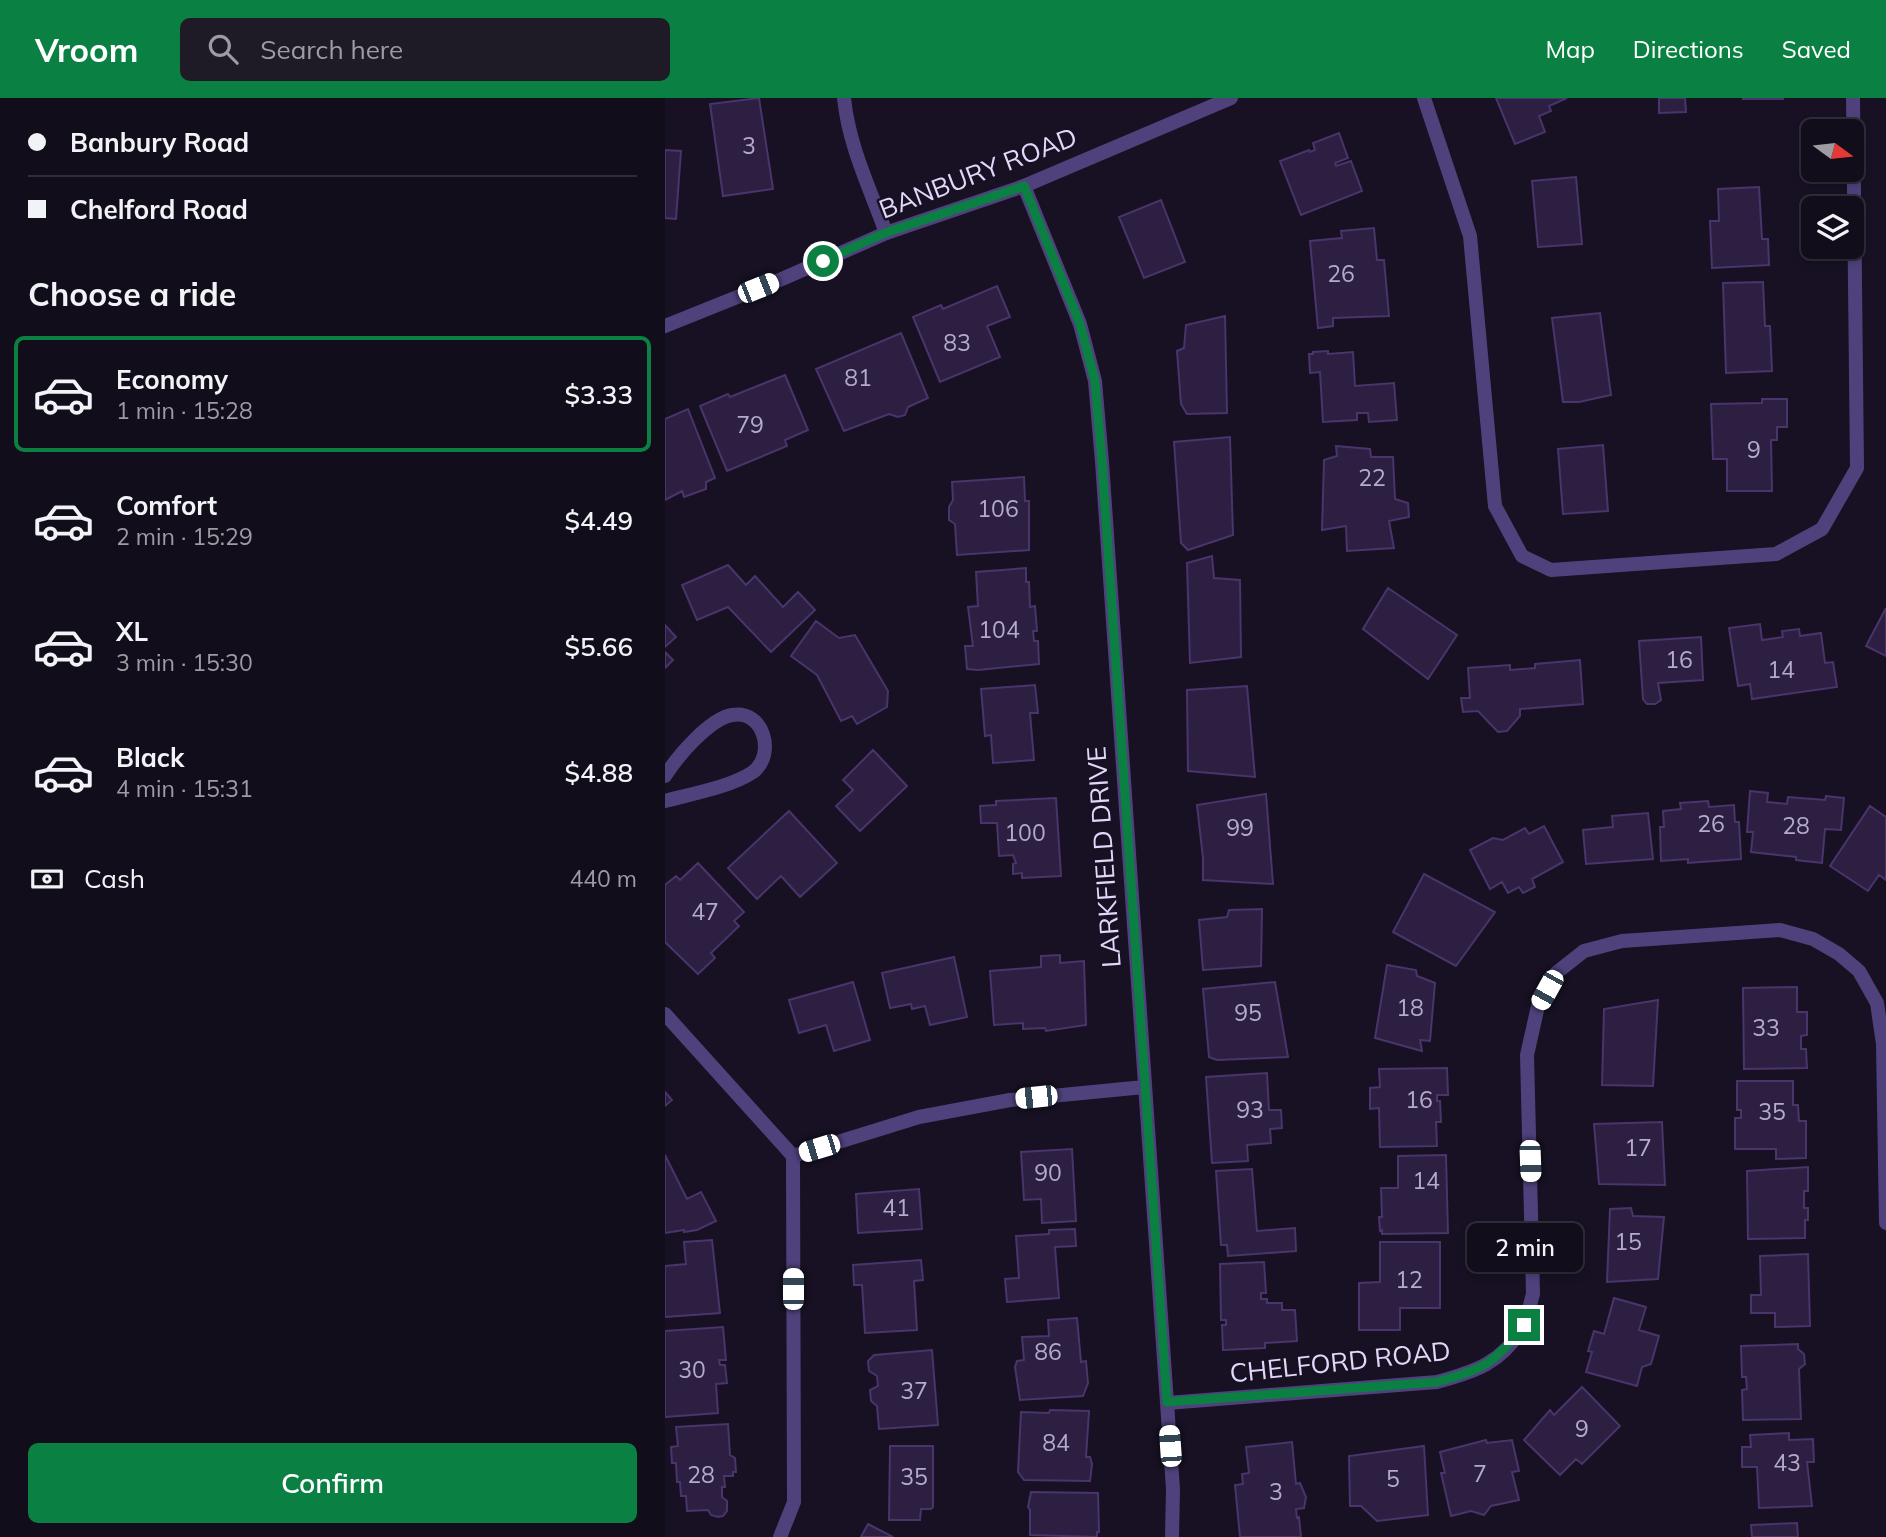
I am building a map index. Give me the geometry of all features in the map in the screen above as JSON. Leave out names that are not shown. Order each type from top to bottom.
[{"type":"street","points":[[844,98],[847,124],[859,166],[885,233]]},
{"type":"street","name":"BANBURY ROAD","points":[[665,326],[782,279],[885,233],[1024,186],[1231,98]]},
{"type":"street","points":[[1424,98],[1470,236],[1495,506],[1522,556],[1551,570],[1776,554],[1822,529],[1857,468],[1853,98]]},
{"type":"street","name":"LARKFIELD DRIVE","points":[[1024,186],[1080,324],[1095,381],[1173,1489],[1172,1537]]},
{"type":"street","points":[[665,776],[696,738],[716,722],[733,714],[748,716],[757,723],[764,735],[763,759],[755,771],[665,801]]},
{"type":"street","name":"CHELFORD ROAD","points":[[1167,1402],[1437,1382],[1475,1371],[1504,1352],[1524,1325],[1533,1294],[1527,1055],[1538,1006],[1556,973],[1584,951],[1622,941],[1780,930],[1813,939],[1839,954],[1859,971],[1877,1003],[1883,1044],[1886,1223]]},
{"type":"street","points":[[665,1014],[793,1156],[794,1502],[780,1537]]},
{"type":"street","points":[[793,1156],[919,1117],[1010,1100],[1144,1087]]},
{"type":"building","points":[[759,98],[773,189],[723,196],[710,104]]},
{"type":"building","points":[[1496,98],[1567,98],[1549,106],[1551,111],[1539,116],[1545,132],[1515,144]]},
{"type":"building","points":[[1659,98],[1685,98],[1686,112],[1659,113]]},
{"type":"building","points":[[1783,98],[1783,99],[1743,99]]},
{"type":"building","points":[[1339,133],[1348,158],[1335,163],[1336,166],[1351,161],[1362,191],[1301,215],[1280,161],[1315,150],[1313,143]]},
{"type":"building","points":[[665,150],[681,151],[676,219],[665,218]]},
{"type":"building","points":[[1576,177],[1582,244],[1538,247],[1532,181]]},
{"type":"building","points":[[1759,187],[1762,239],[1768,239],[1769,265],[1712,268],[1710,221],[1719,221],[1718,189]]},
{"type":"building","points":[[1161,200],[1185,262],[1144,278],[1119,217]]},
{"type":"building","points":[[1374,228],[1377,260],[1384,260],[1389,316],[1333,318],[1333,326],[1318,328],[1310,241],[1342,238],[1341,231]]},
{"type":"building","points":[[1763,282],[1765,326],[1770,326],[1772,371],[1726,373],[1723,283]]},
{"type":"building","points":[[997,286],[1010,317],[987,326],[1000,357],[940,382],[913,317],[941,305],[943,309]]},
{"type":"building","points":[[1600,313],[1611,395],[1579,402],[1563,402],[1552,318]]},
{"type":"building","points":[[1225,316],[1227,413],[1187,414],[1181,404],[1177,351],[1184,348],[1186,325]]},
{"type":"building","points":[[901,333],[928,398],[908,407],[905,415],[898,417],[889,414],[844,431],[816,369]]},
{"type":"building","points":[[1328,351],[1328,354],[1353,352],[1355,386],[1394,383],[1397,420],[1369,422],[1368,413],[1357,413],[1357,420],[1323,422],[1320,372],[1310,373],[1309,354]]},
{"type":"building","points":[[785,375],[808,430],[785,440],[787,446],[727,471],[700,406]]},
{"type":"building","points":[[1762,399],[1787,399],[1787,427],[1777,427],[1777,440],[1771,440],[1772,491],[1727,491],[1727,459],[1713,459],[1711,404],[1762,403]]},
{"type":"building","points":[[688,409],[715,478],[706,482],[706,489],[684,497],[682,491],[665,500],[665,419]]},
{"type":"building","points":[[1230,437],[1233,535],[1188,550],[1181,543],[1174,442]]},
{"type":"building","points":[[1603,445],[1608,511],[1563,514],[1558,449]]},
{"type":"building","points":[[1336,446],[1370,449],[1371,457],[1393,457],[1395,499],[1408,503],[1409,517],[1389,521],[1394,548],[1347,551],[1346,526],[1322,530],[1324,460],[1337,456]]},
{"type":"building","points":[[1024,477],[1025,501],[1029,501],[1029,550],[957,555],[955,524],[949,520],[949,507],[953,500],[952,482]]},
{"type":"building","points":[[1212,556],[1214,578],[1240,580],[1241,657],[1190,663],[1187,563]]},
{"type":"building","points":[[728,565],[746,585],[755,576],[783,607],[798,592],[815,610],[771,652],[728,607],[697,620],[682,585]]},
{"type":"building","points":[[1026,568],[1030,607],[1035,606],[1037,631],[1033,631],[1034,641],[1038,641],[1039,664],[967,669],[965,646],[973,646],[968,607],[978,606],[976,572]]},
{"type":"building","points":[[1388,588],[1457,635],[1428,679],[1363,629]]},
{"type":"building","points":[[1886,608],[1886,656],[1866,646]]},
{"type":"building","points":[[816,621],[839,638],[855,635],[888,691],[887,707],[857,724],[852,716],[841,721],[817,675],[791,656]]},
{"type":"building","points":[[1760,624],[1762,640],[1783,637],[1782,631],[1799,629],[1800,636],[1821,633],[1825,663],[1833,662],[1837,687],[1752,699],[1750,684],[1738,686],[1729,628]]},
{"type":"building","points":[[665,625],[676,637],[665,647]]},
{"type":"building","points":[[1701,637],[1703,680],[1658,683],[1661,700],[1655,704],[1647,704],[1643,699],[1639,641]]},
{"type":"building","points":[[665,652],[673,660],[665,668]]},
{"type":"building","points":[[1580,660],[1583,704],[1520,709],[1520,716],[1507,731],[1498,732],[1478,711],[1463,712],[1461,698],[1470,698],[1468,668],[1510,665],[1510,670],[1535,668],[1535,664]]},
{"type":"building","points":[[1035,685],[1038,713],[1030,713],[1034,760],[993,763],[991,735],[985,736],[981,689]]},
{"type":"building","points":[[1247,686],[1255,777],[1188,771],[1187,690]]},
{"type":"building","points":[[873,750],[907,786],[860,831],[836,806],[853,790],[843,780]]},
{"type":"building","points":[[1750,791],[1768,793],[1767,802],[1787,804],[1788,797],[1825,800],[1826,796],[1844,798],[1841,830],[1825,829],[1822,863],[1751,852],[1753,832],[1747,832]]},
{"type":"building","points":[[1266,794],[1273,884],[1203,880],[1197,805]]},
{"type":"building","points":[[1056,798],[1061,876],[1022,878],[1022,873],[1013,874],[1013,864],[1016,863],[1013,855],[999,856],[997,823],[981,823],[980,806],[996,805],[996,801]]},
{"type":"building","points":[[1708,801],[1709,807],[1734,805],[1735,822],[1739,822],[1741,859],[1688,863],[1688,859],[1661,861],[1660,827],[1664,827],[1663,811],[1681,809],[1680,803]]},
{"type":"building","points":[[1870,806],[1886,817],[1886,880],[1879,875],[1868,891],[1830,866]]},
{"type":"building","points":[[789,811],[837,863],[800,897],[781,876],[757,899],[728,868]]},
{"type":"building","points":[[1648,813],[1653,859],[1586,864],[1583,830],[1613,827],[1612,816]]},
{"type":"building","points":[[1544,826],[1563,862],[1532,879],[1535,887],[1523,893],[1519,887],[1508,893],[1502,882],[1490,889],[1470,850],[1493,838],[1503,840],[1525,828],[1529,834]]},
{"type":"building","points":[[698,863],[744,912],[734,921],[739,926],[711,953],[715,958],[698,974],[665,942],[665,885],[676,876],[680,880]]},
{"type":"building","points":[[1424,874],[1495,912],[1456,966],[1393,932]]},
{"type":"building","points":[[1262,909],[1261,966],[1203,970],[1199,920],[1227,917],[1229,910]]},
{"type":"building","points":[[1060,955],[1060,963],[1084,961],[1086,1025],[1046,1031],[1045,1028],[1023,1029],[1023,1023],[994,1025],[990,971],[1041,967],[1041,956]]},
{"type":"building","points":[[954,957],[967,1017],[930,1025],[925,1006],[912,1009],[911,1004],[890,1008],[882,973]]},
{"type":"building","points":[[1387,965],[1416,970],[1417,976],[1435,983],[1430,1041],[1420,1040],[1422,1051],[1375,1038]]},
{"type":"building","points":[[853,982],[870,1040],[834,1051],[826,1025],[799,1033],[789,1000]]},
{"type":"building","points":[[1275,982],[1288,1057],[1217,1060],[1209,1057],[1203,989]]},
{"type":"building","points":[[1797,987],[1797,1012],[1807,1012],[1807,1035],[1801,1036],[1801,1049],[1806,1049],[1807,1068],[1744,1069],[1743,988]]},
{"type":"building","points":[[1658,1000],[1653,1086],[1602,1085],[1604,1009]]},
{"type":"building","points":[[1447,1068],[1448,1095],[1437,1095],[1441,1122],[1436,1122],[1437,1146],[1380,1147],[1379,1108],[1370,1109],[1370,1088],[1380,1087],[1379,1069]]},
{"type":"building","points":[[1267,1073],[1269,1110],[1281,1110],[1282,1128],[1270,1129],[1271,1143],[1247,1145],[1248,1161],[1212,1163],[1206,1077]]},
{"type":"building","points":[[1737,1081],[1793,1081],[1793,1105],[1798,1105],[1799,1121],[1806,1121],[1806,1158],[1776,1159],[1776,1149],[1735,1149],[1735,1118],[1741,1118],[1741,1110],[1737,1110]]},
{"type":"building","points":[[665,1092],[672,1100],[665,1106]]},
{"type":"building","points":[[1662,1122],[1665,1185],[1599,1184],[1594,1124]]},
{"type":"building","points":[[1072,1149],[1076,1221],[1042,1223],[1041,1199],[1024,1200],[1021,1152]]},
{"type":"building","points":[[665,1155],[687,1199],[701,1192],[716,1221],[697,1230],[665,1233]]},
{"type":"building","points":[[1446,1155],[1448,1233],[1382,1234],[1379,1217],[1382,1217],[1381,1188],[1398,1188],[1398,1156]]},
{"type":"building","points":[[1808,1167],[1808,1191],[1804,1191],[1804,1208],[1808,1208],[1805,1238],[1748,1239],[1747,1171]]},
{"type":"building","points":[[1252,1169],[1257,1231],[1295,1228],[1296,1251],[1228,1256],[1227,1245],[1221,1245],[1216,1171]]},
{"type":"building","points":[[919,1189],[922,1229],[858,1233],[856,1194]]},
{"type":"building","points":[[1631,1208],[1633,1216],[1664,1217],[1658,1279],[1607,1282],[1610,1209]]},
{"type":"building","points":[[1075,1229],[1076,1246],[1055,1247],[1059,1298],[1007,1302],[1005,1279],[1019,1278],[1016,1236]]},
{"type":"building","points":[[712,1240],[720,1313],[665,1317],[665,1266],[686,1264],[684,1242]]},
{"type":"building","points":[[1380,1242],[1440,1242],[1440,1308],[1400,1308],[1400,1330],[1359,1330],[1359,1283],[1380,1282]]},
{"type":"building","points":[[1808,1254],[1810,1326],[1775,1327],[1775,1313],[1751,1313],[1751,1295],[1761,1295],[1760,1256]]},
{"type":"building","points":[[921,1260],[923,1280],[914,1281],[917,1330],[865,1333],[862,1285],[854,1285],[853,1265]]},
{"type":"building","points":[[1264,1262],[1266,1293],[1261,1293],[1261,1299],[1267,1299],[1267,1303],[1282,1303],[1282,1310],[1295,1310],[1297,1341],[1265,1343],[1265,1348],[1223,1350],[1222,1325],[1226,1325],[1226,1320],[1221,1320],[1220,1264]]},
{"type":"building","points":[[1614,1298],[1646,1307],[1639,1330],[1659,1336],[1651,1364],[1642,1367],[1637,1386],[1586,1372],[1594,1331],[1604,1334]]},
{"type":"building","points":[[1077,1318],[1081,1362],[1086,1361],[1088,1383],[1083,1396],[1020,1400],[1015,1367],[1017,1361],[1024,1360],[1022,1337],[1049,1336],[1048,1320]]},
{"type":"building","points":[[723,1327],[726,1360],[719,1360],[720,1365],[725,1365],[727,1383],[716,1384],[718,1413],[665,1417],[665,1331]]},
{"type":"building","points":[[1798,1344],[1798,1349],[1804,1354],[1805,1364],[1799,1369],[1801,1419],[1743,1420],[1742,1390],[1747,1389],[1746,1377],[1742,1377],[1741,1346]]},
{"type":"building","points":[[932,1350],[938,1425],[879,1429],[877,1406],[871,1401],[870,1390],[878,1386],[877,1376],[869,1371],[868,1361],[874,1355]]},
{"type":"building","points":[[1582,1387],[1620,1426],[1582,1464],[1576,1459],[1560,1475],[1524,1440],[1550,1410],[1554,1415]]},
{"type":"building","points":[[1050,1410],[1089,1411],[1086,1457],[1090,1457],[1092,1464],[1090,1481],[1024,1480],[1018,1472],[1021,1412],[1049,1413]]},
{"type":"building","points":[[728,1424],[730,1455],[735,1458],[736,1472],[733,1472],[733,1476],[724,1476],[722,1497],[727,1501],[727,1511],[718,1517],[711,1515],[708,1510],[687,1511],[686,1496],[681,1496],[680,1482],[677,1482],[676,1463],[672,1463],[671,1447],[678,1446],[676,1427]]},
{"type":"building","points":[[1789,1433],[1789,1440],[1813,1439],[1814,1462],[1807,1462],[1812,1506],[1759,1508],[1757,1467],[1742,1467],[1742,1447],[1751,1447],[1750,1435]]},
{"type":"building","points":[[1486,1440],[1487,1443],[1512,1440],[1519,1471],[1512,1472],[1519,1500],[1491,1506],[1484,1515],[1471,1511],[1451,1516],[1441,1473],[1445,1473],[1440,1452]]},
{"type":"building","points":[[1292,1442],[1296,1484],[1300,1483],[1306,1497],[1304,1508],[1296,1509],[1301,1537],[1240,1537],[1235,1485],[1243,1484],[1242,1474],[1249,1473],[1246,1447]]},
{"type":"building","points":[[890,1446],[933,1446],[933,1507],[921,1509],[920,1520],[889,1520]]},
{"type":"building","points":[[1424,1446],[1428,1515],[1377,1521],[1361,1506],[1350,1506],[1349,1456]]},
{"type":"building","points":[[1031,1492],[1098,1493],[1097,1537],[1030,1535],[1028,1507]]},
{"type":"building","points":[[1797,1523],[1798,1537],[1752,1537],[1751,1525]]},
{"type":"building","points":[[868,1524],[893,1537],[861,1537]]},
{"type":"route","points":[[823,261],[885,233],[1024,186],[1080,324],[1095,381],[1102,462],[1167,1402],[1437,1382],[1475,1371],[1504,1352],[1524,1325]]}]
